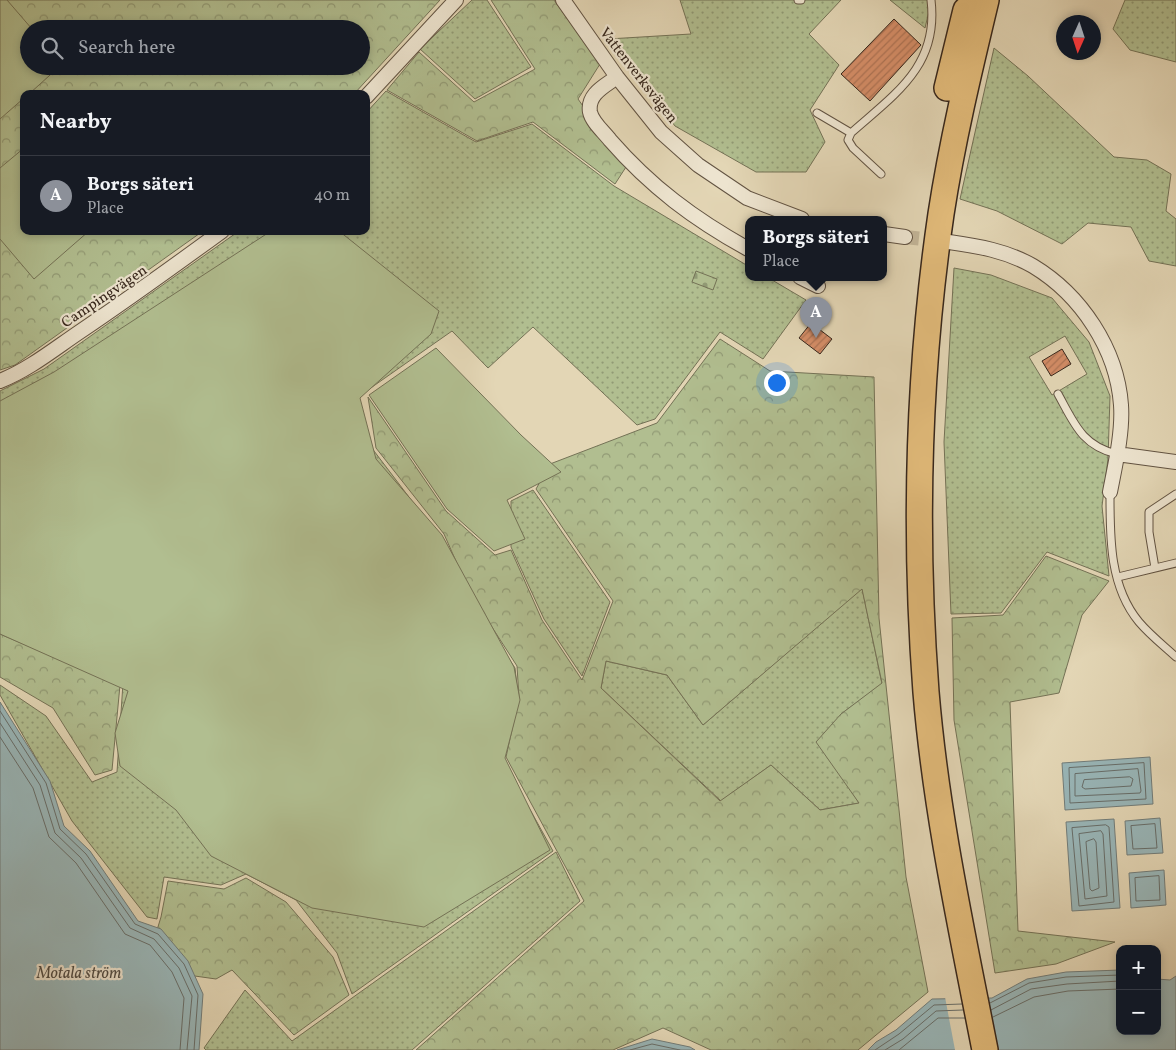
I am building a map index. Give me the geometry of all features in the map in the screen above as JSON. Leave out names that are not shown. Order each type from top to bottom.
[{"type":"highway","points":[[968,0],[944,101],[925,208],[909,348],[902,482],[903,580],[909,694],[922,806],[961,968],[985,1050]]},
{"type":"highway","points":[[968,1050],[961,968],[926,694],[920,579],[919,483],[926,350],[942,213],[961,106],[986,0]]},
{"type":"street","points":[[370,93],[456,0]]},
{"type":"street","name":"Vattenverksvägen","points":[[563,0],[617,77],[661,132],[698,165],[747,198],[794,216]]},
{"type":"street","points":[[617,77],[595,93],[591,102],[590,112],[597,125],[654,186],[708,227],[745,247]]},
{"type":"street","points":[[887,234],[905,237]]},
{"type":"street","name":"Campingvägen","points":[[0,381],[43,357],[216,235]]},
{"type":"street","points":[[949,242],[987,248],[1032,266],[1067,293],[1091,320],[1111,360],[1121,406],[1117,454],[1110,492]]},
{"type":"street","points":[[808,281],[818,286]]},
{"type":"street","points":[[1117,454],[1176,462]]},
{"type":"lane","points":[[881,174],[852,148],[848,140],[851,133],[914,74],[926,53],[931,0]]},
{"type":"lane","points":[[817,113],[851,133]]},
{"type":"lane","points":[[1058,394],[1082,435],[1094,446],[1117,454]]},
{"type":"lane","points":[[1110,492],[1112,558],[1122,592],[1139,622],[1176,657]]},
{"type":"lane","points":[[1155,568],[1149,532],[1149,512],[1176,494]]},
{"type":"lane","points":[[1118,577],[1176,563]]},
{"type":"green space","points":[[0,0],[440,0],[358,90],[20,90],[20,235],[197,235],[15,365],[0,370]]},
{"type":"green space","points":[[0,0],[7,0],[24,20],[20,20],[20,75],[50,75],[33,90],[20,90],[20,102],[0,119]]},
{"type":"green space","points":[[472,0],[487,0],[531,67],[475,99],[420,49]]},
{"type":"green space","points":[[491,0],[554,0],[600,64],[578,99],[626,167],[615,184],[533,122],[477,141],[387,90],[419,52],[474,102],[535,69]]},
{"type":"green space","points":[[680,0],[841,0],[809,34],[839,65],[810,110],[825,142],[806,172],[756,172],[675,126],[608,39],[691,34]]},
{"type":"green space","points":[[890,0],[929,0],[930,7],[925,28]]},
{"type":"green space","points":[[1125,0],[1176,0],[1176,62],[1130,50],[1113,29]]},
{"type":"green space","points":[[994,48],[1028,76],[1114,157],[1147,160],[1171,174],[1166,211],[1176,219],[1176,266],[1149,261],[1131,227],[1088,223],[1062,244],[997,211],[960,199]]},
{"type":"green space","points":[[386,91],[476,142],[532,124],[614,186],[745,264],[745,281],[774,281],[806,300],[763,359],[720,332],[655,419],[637,425],[533,327],[488,368],[452,331],[355,399],[371,447],[440,538],[465,593],[515,668],[518,696],[502,759],[553,851],[352,994],[337,953],[296,900],[246,874],[221,885],[164,877],[157,919],[147,917],[72,821],[0,695],[0,685],[46,716],[92,782],[117,772],[123,683],[0,630],[0,391],[44,369],[233,235],[370,235],[370,109]]},
{"type":"green space","points":[[20,151],[20,235],[84,235],[34,279],[0,239],[0,168]]},
{"type":"green space","points":[[265,235],[344,235],[439,311],[431,334],[360,398],[376,459],[442,535],[514,667],[520,700],[505,758],[550,850],[424,927],[312,908],[211,856],[176,810],[120,766],[115,733],[128,691],[0,634],[0,401],[54,372]]},
{"type":"green space","points":[[954,268],[991,275],[1052,298],[1089,342],[1110,396],[1108,459],[1102,506],[1109,576],[1047,552],[1001,613],[951,614],[944,442]],"holes":[[[1065,336],[1087,374],[1052,395],[1029,357]]]},
{"type":"green space","points":[[696,271],[717,279],[713,290],[692,282]]},
{"type":"green space","points":[[720,339],[770,371],[874,377],[879,618],[906,877],[928,992],[858,1050],[711,1050],[663,1028],[613,1050],[416,1050],[584,901],[506,757],[519,698],[517,666],[470,593],[444,534],[376,448],[368,397],[446,511],[495,555],[511,550],[542,620],[582,680],[613,601],[536,489],[550,464],[657,423]],"holes":[[[862,589],[882,683],[841,714],[816,742],[859,803],[820,810],[771,765],[720,801],[601,688],[606,661],[667,675],[703,725]]]},
{"type":"green space","points":[[436,348],[521,435],[561,472],[507,500],[525,539],[494,551],[447,509],[369,395]]},
{"type":"green space","points":[[533,490],[610,602],[582,676],[544,619],[511,547],[511,501]]},
{"type":"green space","points":[[1046,556],[1109,581],[1082,615],[1059,693],[1010,702],[1018,931],[1115,942],[1056,964],[995,973],[954,720],[952,618],[1003,615]]},
{"type":"green space","points":[[862,588],[882,684],[841,714],[847,784],[859,803],[820,810],[771,765],[721,801],[601,688],[606,661],[667,675],[703,725]]},
{"type":"green space","points":[[0,634],[120,685],[112,770],[95,775],[53,708],[0,677]]},
{"type":"green space","points":[[556,852],[580,901],[412,1050],[206,1050],[204,1048],[245,990],[292,1041]]},
{"type":"green space","points":[[246,878],[286,902],[333,957],[349,995],[294,1035],[232,970],[216,979],[145,969],[161,917],[168,881],[224,889]]},
{"type":"water","name":"Motala ström","points":[[0,702],[50,781],[64,826],[90,851],[138,921],[161,929],[188,961],[203,994],[199,1050],[0,1050]]},
{"type":"water","points":[[1150,757],[1153,804],[1065,810],[1062,763]]},
{"type":"water","points":[[1160,818],[1163,853],[1127,855],[1125,821]]},
{"type":"water","points":[[1114,819],[1120,908],[1072,911],[1066,822]]},
{"type":"water","points":[[1164,870],[1166,905],[1131,908],[1129,873]]},
{"type":"water","points":[[1116,970],[1116,1035],[1161,1035],[1161,979],[1170,980],[1176,976],[1176,1050],[868,1050],[876,1042],[896,1030],[932,999],[992,998],[1027,979],[1066,972]]},
{"type":"water","points":[[652,1039],[690,1047],[695,1050],[617,1050]]},
{"type":"pier","points":[[985,996],[995,1050],[955,1050],[945,997]]},
{"type":"building","points":[[894,19],[921,45],[870,101],[841,74]]},
{"type":"building","points":[[811,323],[832,339],[820,354],[799,338]]},
{"type":"building","points":[[1062,349],[1071,364],[1051,376],[1042,361]]},
{"type":"tunnel","points":[[905,237],[942,241]]},
{"type":"place","name":"Borgs säteri","points":[[816,338]]}]
